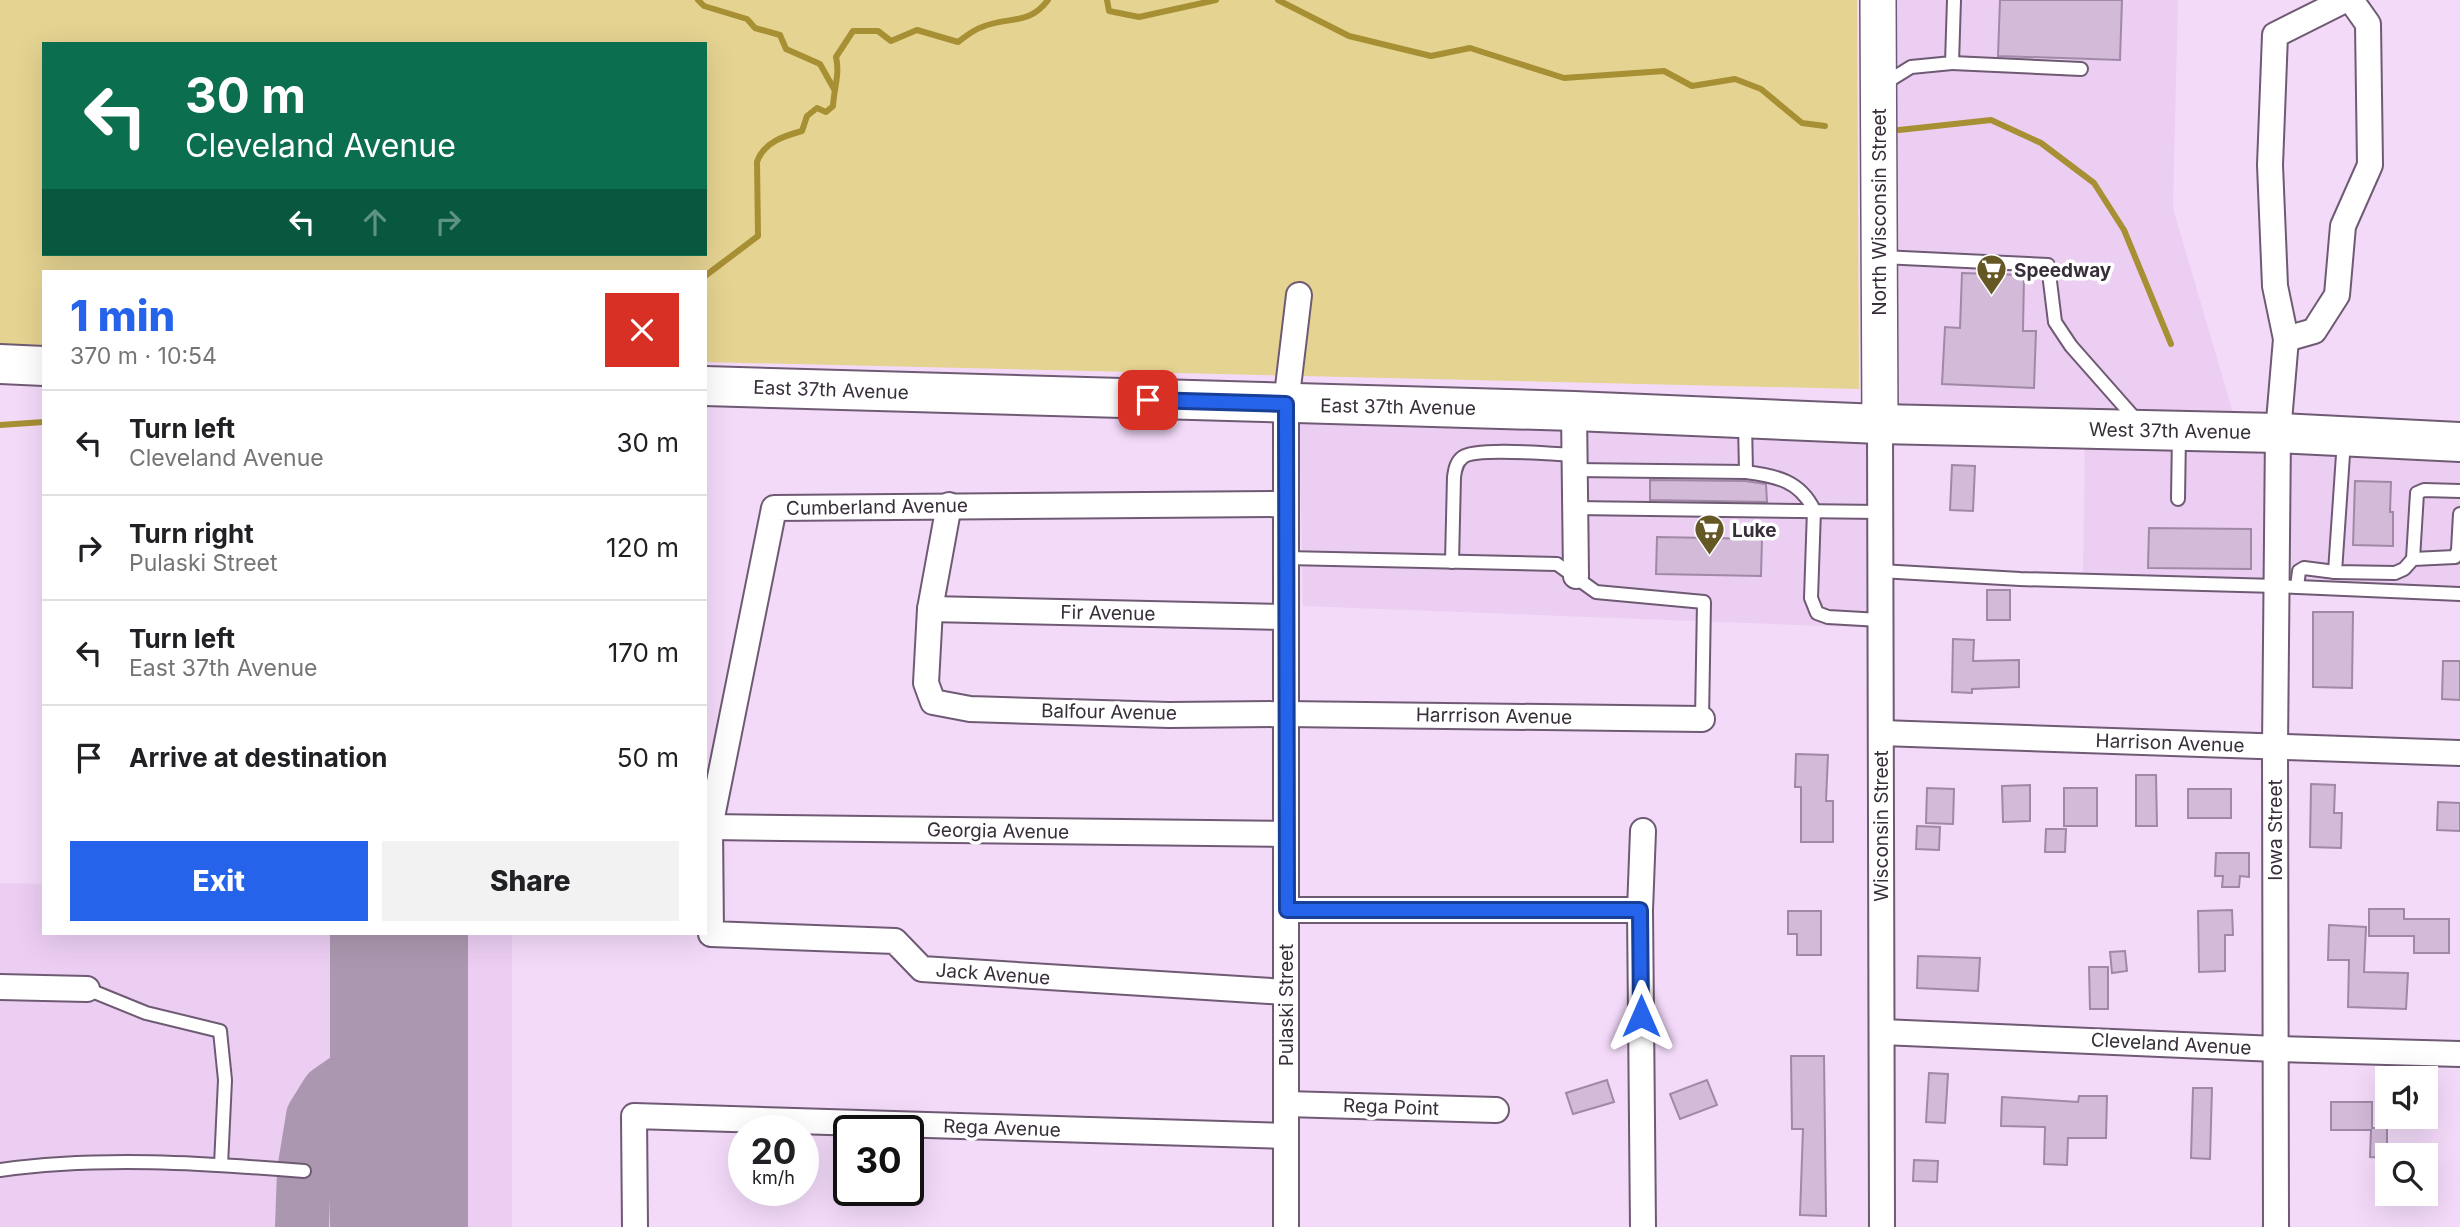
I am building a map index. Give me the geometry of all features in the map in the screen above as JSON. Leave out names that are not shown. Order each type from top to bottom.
[{"type":"main road","name":"East 37th Avenue","points":[[707,386],[1574,411],[1880,424]]},
{"type":"main road","name":"West 37th Avenue","points":[[1880,424],[2278,433],[2460,442]]},
{"type":"street","name":"North Wisconsin Street","points":[[1878,0],[1880,424]]},
{"type":"street","name":"Iowa Street","points":[[2276,1227],[2275,747],[2287,586],[2278,433],[2286,339],[2275,286],[2270,165],[2275,35],[2345,0]]},
{"type":"street","points":[[2286,339],[2314,331],[2337,295],[2343,226],[2371,165],[2368,24],[2351,0]]},
{"type":"street","name":"Pulaski Street","points":[[1286,1227],[1286,404],[1299,295]]},
{"type":"street","points":[[1574,411],[1576,576]]},
{"type":"street","name":"Wisconsin Street","points":[[1880,424],[1882,1227]]},
{"type":"street","name":"Cumberland Avenue","points":[[711,934],[710,827],[774,508],[1286,503]]},
{"type":"street","points":[[930,609],[949,505]]},
{"type":"street","name":"Fir Avenue","points":[[930,609],[1286,617]]},
{"type":"street","name":"Balfour Avenue","points":[[930,609],[926,684],[933,702],[970,709],[1169,715],[1286,713]]},
{"type":"street","name":"Harrrison Avenue","points":[[1286,713],[1702,719]]},
{"type":"street","name":"Harrison Avenue","points":[[1881,733],[2460,753]]},
{"type":"street","name":"Georgia Avenue","points":[[710,827],[1286,834]]},
{"type":"street","points":[[1643,831],[1640,910],[1643,1227]]},
{"type":"street","points":[[1287,910],[1640,910]]},
{"type":"street","name":"Jack Avenue","points":[[711,934],[895,941],[922,969],[1286,992]]},
{"type":"street","points":[[0,987],[87,989]]},
{"type":"street","name":"Cleveland Avenue","points":[[1882,1032],[2460,1054]]},
{"type":"street","name":"Rega Point","points":[[1286,1104],[1496,1110]]},
{"type":"street","name":"Rega Avenue","points":[[635,1227],[634,1116],[1286,1136]]},
{"type":"lane","points":[[1952,63],[1954,0]]},
{"type":"lane","points":[[1879,88],[1911,67],[1952,63],[2081,69]]},
{"type":"lane","points":[[1879,257],[2048,265],[2055,322],[2071,346],[2162,430],[2178,499]]},
{"type":"lane","points":[[1745,418],[1746,472]]},
{"type":"lane","points":[[2334,572],[2344,436]]},
{"type":"lane","points":[[1452,562],[1455,467],[1463,457],[1480,452],[1575,462],[1771,475],[1794,484],[1808,497],[1814,510],[1811,598],[1817,612],[1828,617],[1880,620]]},
{"type":"lane","points":[[2287,586],[2302,568],[2334,572],[2395,573],[2404,569],[2413,559],[2417,493],[2424,490],[2460,491]]},
{"type":"lane","points":[[1575,508],[1880,512]]},
{"type":"lane","points":[[2413,559],[2455,557],[2458,551],[2460,514]]},
{"type":"lane","points":[[1286,558],[1557,564],[1596,592],[1704,602],[1702,719]]},
{"type":"lane","points":[[1880,571],[2020,579],[2287,586],[2460,594]]},
{"type":"lane","points":[[87,989],[146,1013],[220,1031],[225,1080],[221,1165]]},
{"type":"lane","points":[[0,1170],[104,1163],[221,1165],[304,1171]]},
{"type":"shaded area","points":[[0,0],[1857,0],[1859,389],[707,362],[707,270],[42,270],[42,347],[0,346]]},
{"type":"shaded area","points":[[1885,0],[2178,0],[2173,208],[2235,420],[1888,417]]},
{"type":"shaded area","points":[[1299,409],[1874,430],[1875,628],[1303,606]]},
{"type":"shaded area","points":[[2085,435],[2460,448],[2460,588],[2083,573]]},
{"type":"shaded area","points":[[0,883],[42,884],[42,935],[512,935],[512,1227],[0,1227]]},
{"type":"building","points":[[2000,0],[2122,0],[2120,60],[1998,56]]},
{"type":"building","points":[[1962,273],[2024,275],[2023,331],[2036,331],[2034,388],[1942,384],[1945,327],[1960,328]]},
{"type":"building","points":[[1952,465],[1975,466],[1973,511],[1950,510]]},
{"type":"building","name":"Luke","points":[[1650,480],[1745,481],[1766,484],[1767,502],[1650,500]]},
{"type":"building","points":[[2355,481],[2391,482],[2393,546],[2353,545]]},
{"type":"building","points":[[2149,528],[2251,529],[2251,569],[2148,568]]},
{"type":"building","name":"Luke","points":[[1657,537],[1762,539],[1761,576],[1656,574]]},
{"type":"building","points":[[1987,590],[2010,590],[2010,620],[1987,620]]},
{"type":"building","points":[[2313,612],[2353,612],[2352,688],[2313,687]]},
{"type":"building","points":[[1953,639],[1974,640],[1973,661],[2019,660],[2019,687],[1972,689],[1972,693],[1952,692]]},
{"type":"building","points":[[2443,661],[2460,661],[2460,700],[2442,699]]},
{"type":"building","points":[[1796,754],[1828,755],[1826,801],[1833,801],[1833,842],[1801,842],[1801,787],[1795,787]]},
{"type":"building","points":[[2136,775],[2156,775],[2157,826],[2136,826]]},
{"type":"building","points":[[2311,784],[2335,785],[2334,813],[2342,813],[2341,848],[2310,847]]},
{"type":"building","points":[[2030,785],[2030,821],[2003,822],[2002,786]]},
{"type":"building","points":[[1927,788],[1954,789],[1953,824],[1926,823]]},
{"type":"building","points":[[2064,788],[2097,788],[2097,826],[2064,826]]},
{"type":"building","points":[[2188,789],[2231,789],[2231,818],[2188,818]]},
{"type":"building","points":[[2438,802],[2460,803],[2460,831],[2437,830]]},
{"type":"building","points":[[1917,826],[1940,827],[1939,850],[1916,849]]},
{"type":"building","points":[[2046,829],[2066,829],[2065,852],[2045,852]]},
{"type":"building","points":[[2216,853],[2249,853],[2249,877],[2240,876],[2239,887],[2222,887],[2223,876],[2215,876]]},
{"type":"building","points":[[2369,909],[2404,909],[2404,919],[2449,919],[2449,953],[2414,953],[2414,936],[2369,936]]},
{"type":"building","points":[[2232,910],[2233,935],[2225,935],[2225,971],[2199,972],[2198,911]]},
{"type":"building","points":[[1788,911],[1821,911],[1821,955],[1797,955],[1797,934],[1788,934]]},
{"type":"building","points":[[2329,925],[2366,927],[2364,972],[2408,973],[2406,1009],[2348,1007],[2349,960],[2328,960]]},
{"type":"building","points":[[2125,951],[2127,971],[2112,973],[2110,952]]},
{"type":"building","points":[[1918,956],[1980,958],[1978,991],[1917,988]]},
{"type":"building","points":[[2089,967],[2108,967],[2108,1009],[2090,1009]]},
{"type":"building","points":[[1791,1056],[1824,1056],[1826,1216],[1800,1215],[1803,1129],[1792,1129]]},
{"type":"building","points":[[1929,1073],[1948,1074],[1945,1123],[1926,1122]]},
{"type":"building","points":[[1607,1080],[1614,1102],[1573,1114],[1566,1093]]},
{"type":"building","points":[[1707,1080],[1717,1105],[1680,1119],[1670,1094]]},
{"type":"building","points":[[2193,1088],[2212,1088],[2210,1159],[2191,1158]]},
{"type":"building","points":[[2079,1096],[2107,1096],[2106,1138],[2068,1138],[2067,1165],[2044,1164],[2045,1127],[2001,1126],[2002,1097],[2078,1102]]},
{"type":"building","points":[[2331,1102],[2372,1102],[2372,1128],[2387,1129],[2387,1143],[2375,1143],[2375,1157],[2370,1157],[2371,1130],[2331,1130]]},
{"type":"building","points":[[1914,1160],[1938,1161],[1937,1182],[1913,1181]]},
{"type":"waterway","points":[[698,0],[704,6],[747,19],[755,28],[780,35],[786,49],[820,64],[834,89]]},
{"type":"waterway","points":[[707,274],[758,236],[757,162],[760,155],[764,149],[782,138],[802,131],[807,116],[817,108],[826,112],[833,106],[836,57],[853,31],[878,31],[891,41],[917,30],[958,42],[982,27],[1033,14],[1048,0]]},
{"type":"waterway","points":[[1107,0],[1109,11],[1139,17],[1216,0]]},
{"type":"waterway","points":[[1278,0],[1349,36],[1431,56],[1470,48],[1564,78],[1664,71],[1692,86],[1735,79],[1761,89],[1802,123],[1825,126]]},
{"type":"waterway","points":[[1899,130],[1991,120],[2041,143],[2094,183],[2124,230],[2171,344]]},
{"type":"waterway","points":[[0,425],[42,422]]},
{"type":"taxiway","points":[[302,1227],[304,1171],[313,1116],[328,1092],[354,1074],[399,1068]]},
{"type":"runway","points":[[399,935],[399,1227]]},
{"type":"place","name":"Speedway","points":[[1991,297]]},
{"type":"place","name":"Luke","points":[[1709,557]]},
{"type":"route","points":[[1148,400],[1286,404],[1287,910],[1640,910],[1641,1016]]}]
